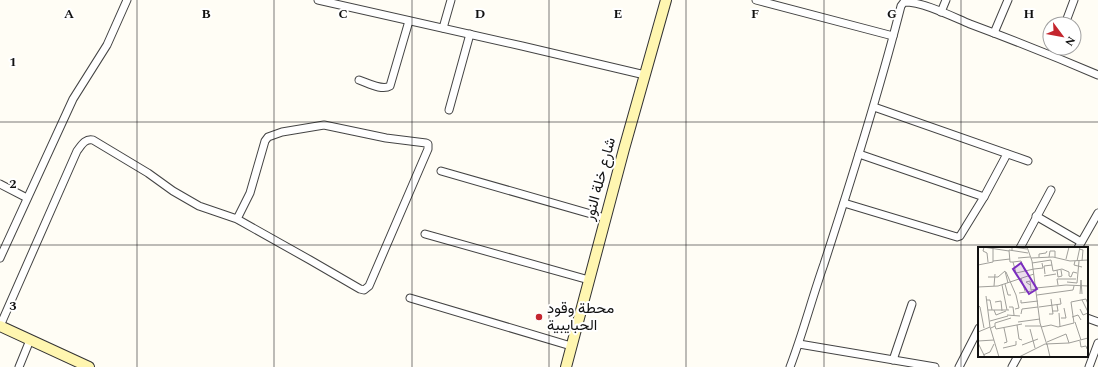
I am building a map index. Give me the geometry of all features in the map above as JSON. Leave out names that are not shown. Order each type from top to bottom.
[{"type":"street","points":[[318,0],[348,3],[409,21],[645,76]]},
{"type":"street","points":[[443,28],[451,0]]},
{"type":"street","name":"شارع خلة النور","points":[[566,367],[605,218],[666,0]]},
{"type":"street","points":[[756,0],[894,36]]},
{"type":"street","points":[[941,12],[946,0]]},
{"type":"street","points":[[994,33],[1008,0]]},
{"type":"street","points":[[1068,16],[1074,0]]},
{"type":"street","points":[[0,258],[73,99],[107,45],[124,1]]},
{"type":"street","points":[[790,367],[799,344],[874,107],[901,6],[904,2],[918,4],[994,33],[1042,48]]},
{"type":"street","points":[[359,80],[382,88],[387,88],[390,86],[409,21]]},
{"type":"street","points":[[449,110],[470,34]]},
{"type":"street","points":[[1062,56],[1098,75]]},
{"type":"street","points":[[874,107],[1028,162]]},
{"type":"street","points":[[89,367],[0,326],[77,151],[87,140],[93,140],[199,206],[237,219],[364,290],[369,286],[428,149],[428,144],[386,138],[324,125],[282,132],[265,141],[250,193],[237,219]]},
{"type":"street","points":[[859,154],[984,197]]},
{"type":"street","points":[[844,203],[957,237],[960,236],[984,197],[1007,154]]},
{"type":"street","points":[[441,171],[605,218]]},
{"type":"street","points":[[0,184],[27,198]]},
{"type":"street","points":[[1020,247],[1050,190]]},
{"type":"street","points":[[1036,216],[1080,245],[1098,214]]},
{"type":"street","points":[[425,234],[589,280]]},
{"type":"street","points":[[410,298],[572,346]]},
{"type":"street","points":[[893,360],[912,304]]},
{"type":"street","points":[[1088,318],[1098,322]]},
{"type":"street","points":[[959,367],[978,330]]},
{"type":"street","points":[[19,367],[30,340]]},
{"type":"street","points":[[1089,367],[1098,343]]},
{"type":"street","points":[[799,344],[935,367]]},
{"type":"street","points":[[1012,367],[1017,357]]},
{"type":"place","name":"محطة وقود الحبايبية","points":[[539,317]]}]
